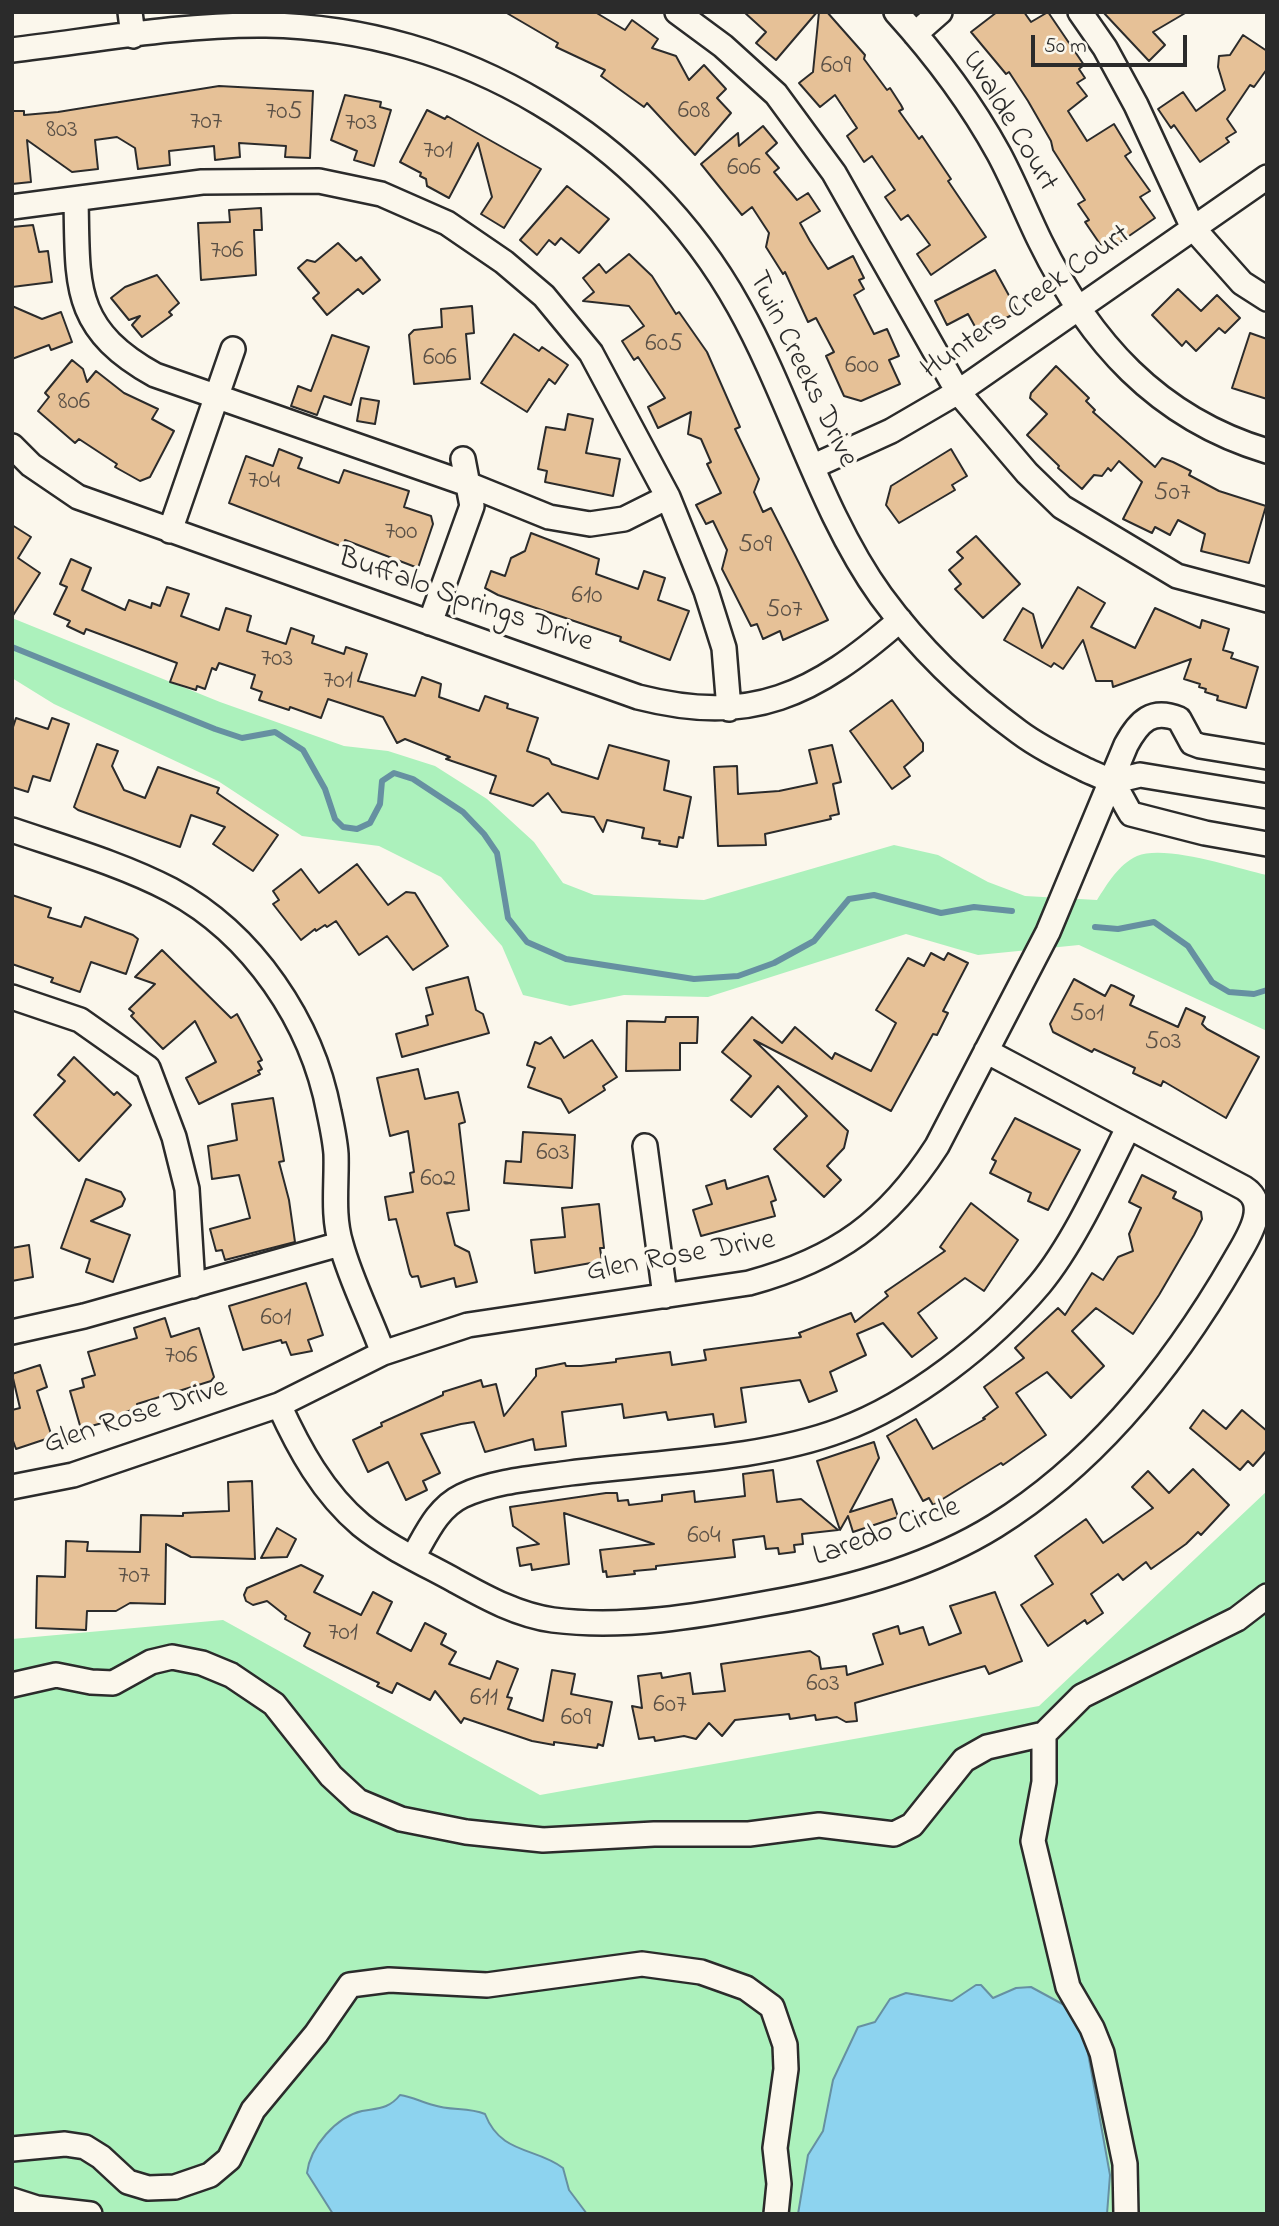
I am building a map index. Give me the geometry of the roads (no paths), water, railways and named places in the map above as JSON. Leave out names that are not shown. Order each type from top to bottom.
[{"type":"street","points":[[130,12],[133,36]]},
{"type":"street","points":[[677,12],[723,46],[776,94],[793,116],[834,173],[958,392],[1027,473],[1062,507],[1177,576],[1267,600]]},
{"type":"street","name":"Uvalde Court","points":[[896,12],[968,104],[999,154],[1041,242],[1079,306],[1116,357],[1170,407],[1216,433],[1267,451]]},
{"type":"street","points":[[915,34],[940,12]]},
{"type":"street","points":[[1080,12],[1105,48],[1136,104],[1194,228],[1242,283],[1267,299]]},
{"type":"street","name":"Twin Creeks Drive","points":[[12,50],[133,36],[268,25],[377,38],[408,45],[477,71],[569,120],[602,144],[658,196],[716,269],[755,335],[864,569],[900,620],[953,677],[1021,734],[1111,782],[1131,814],[1205,834],[1267,844]]},
{"type":"street","name":"Hunters Creek Court","points":[[814,466],[891,431],[958,392],[1267,177]]},
{"type":"street","points":[[12,207],[202,182],[319,181],[382,194],[447,223],[504,262],[544,296],[591,353],[668,497],[706,591],[724,648],[729,709]]},
{"type":"street","points":[[76,199],[78,281],[90,318],[113,348],[155,375],[470,485],[549,517],[590,524],[624,519],[668,497]]},
{"type":"street","points":[[170,531],[233,349]]},
{"type":"street","name":"Buffalo Springs Drive","points":[[12,446],[31,465],[78,497],[638,697],[678,707],[729,709],[782,698],[816,683],[872,645],[900,620]]},
{"type":"street","points":[[429,623],[471,506],[470,485],[463,458]]},
{"type":"street","name":"Glen Rose Drive","points":[[12,1487],[73,1475],[279,1405],[383,1353],[468,1325],[749,1283],[794,1270],[854,1238],[893,1206],[917,1178],[937,1146],[1048,932],[1134,731],[1155,713],[1179,719],[1192,743],[1267,757]]},
{"type":"street","points":[[1111,782],[1140,775],[1267,796]]},
{"type":"street","points":[[12,830],[96,858],[171,890],[209,913],[267,972],[285,999],[319,1072],[336,1152],[337,1218],[341,1244],[383,1353]]},
{"type":"street","points":[[12,997],[80,1020],[148,1068],[174,1137],[187,1189],[193,1286]]},
{"type":"street","name":"Laredo Circle","points":[[279,1405],[299,1449],[348,1513],[363,1526],[413,1557],[506,1607],[550,1619],[599,1624],[709,1614],[806,1597],[871,1580],[936,1556],[995,1526],[1058,1480],[1112,1431],[1201,1319],[1256,1218],[1257,1204],[1250,1192],[986,1051]]},
{"type":"street","points":[[413,1557],[437,1516],[461,1496],[520,1480],[784,1448],[843,1430],[907,1395],[976,1349],[1041,1283],[1087,1209],[1128,1128]]},
{"type":"street","points":[[645,1146],[664,1296]]},
{"type":"street","points":[[12,1332],[84,1317],[341,1244]]},
{"type":"street","points":[[12,1685],[56,1675],[113,1683],[152,1662],[172,1657],[202,1663],[232,1675],[274,1704],[331,1776],[358,1801],[401,1819],[466,1832],[543,1840],[577,1840],[654,1834],[749,1834],[819,1825],[894,1834],[912,1825],[964,1760],[974,1752],[1016,1739],[1044,1734],[1082,1696],[1237,1619],[1267,1596]]},
{"type":"street","points":[[1044,1734],[1044,1782],[1033,1841],[1069,1987],[1096,2035],[1101,2053],[1125,2164],[1126,2214]]},
{"type":"street","points":[[12,2149],[74,2145],[94,2151],[134,2185],[156,2189],[186,2185],[218,2171],[229,2159],[253,2110],[316,2034],[350,1985],[388,1980],[487,1985],[622,1965],[651,1965],[701,1972],[734,1982],[757,1993],[776,2014],[786,2056],[776,2138],[779,2192],[776,2214]]},
{"type":"street","points":[[12,2200],[37,2208],[90,2214]]},
{"type":"water","points":[[976,1985],[981,1985],[993,1998],[1016,1988],[1031,1987],[1066,2006],[1084,2031],[1110,2175],[1107,2214],[798,2214],[808,2155],[823,2131],[833,2080],[858,2027],[875,2022],[890,1999],[906,1993],[952,2001]]},
{"type":"water","points":[[400,2095],[440,2107],[485,2114],[500,2137],[510,2144],[542,2156],[563,2168],[569,2190],[587,2214],[333,2214],[307,2173],[313,2153],[334,2126],[352,2114],[387,2105]]},
{"type":"waterway","points":[[12,647],[242,738],[275,732],[303,750],[325,789],[335,819],[343,827],[357,829],[370,823],[380,804],[382,781],[394,773],[413,779],[463,812],[484,834],[497,853],[508,918],[527,942],[566,959],[694,979],[738,976],[774,963],[814,941],[849,899],[874,895],[941,913],[974,907],[1012,911]]},
{"type":"waterway","points":[[1095,927],[1118,929],[1154,922],[1188,946],[1212,982],[1229,992],[1254,994],[1267,990]]}]
